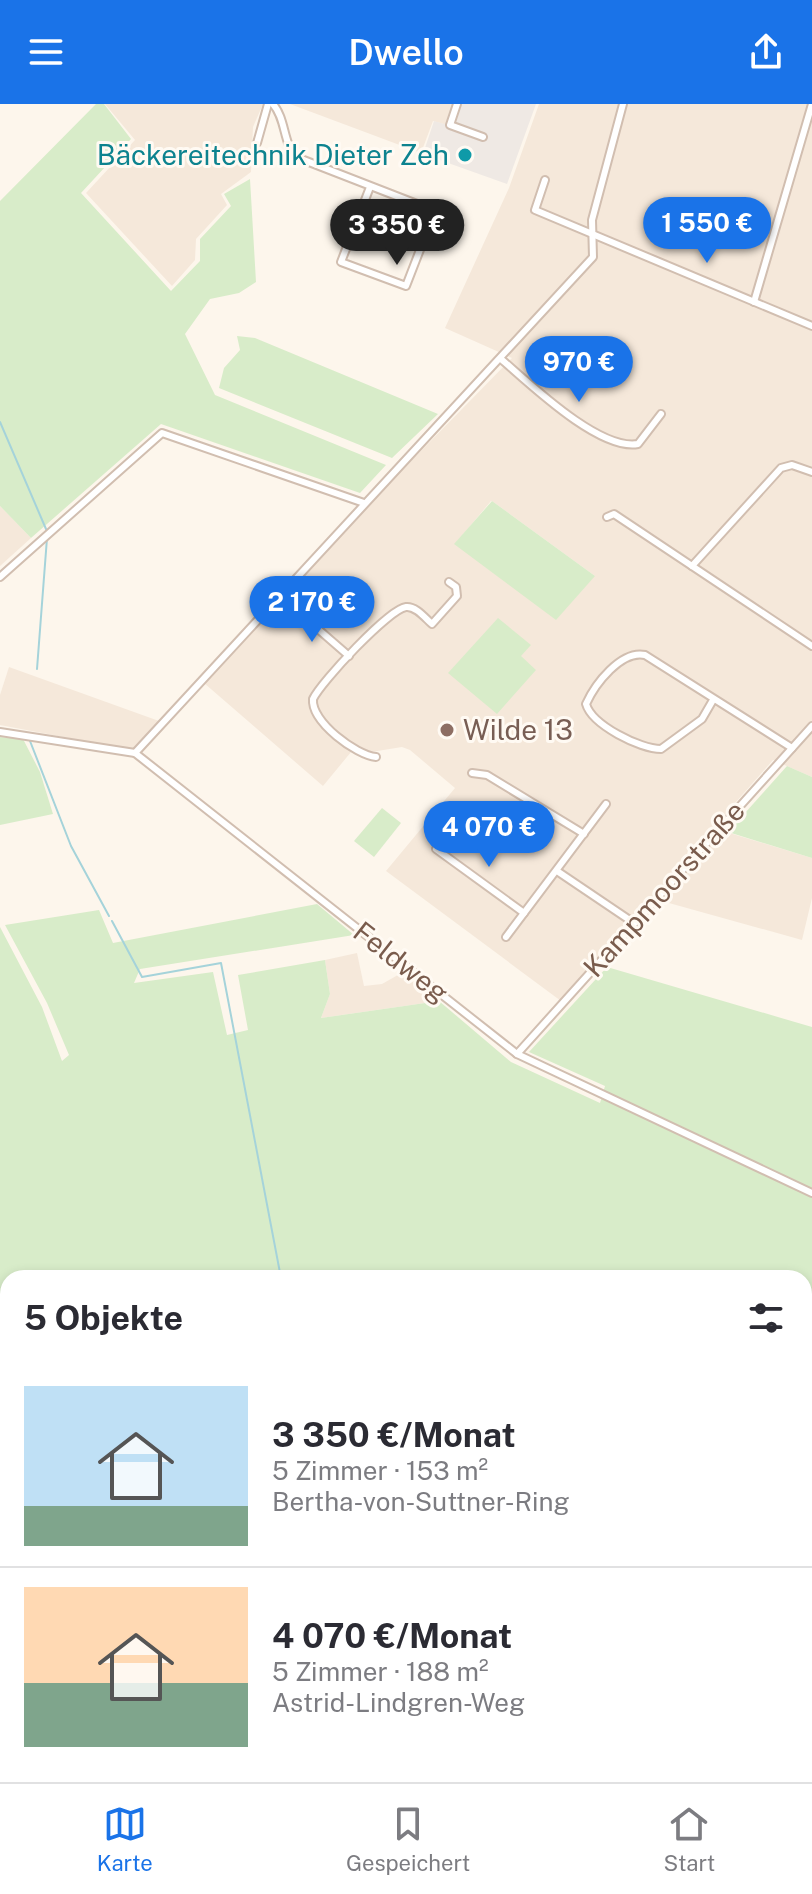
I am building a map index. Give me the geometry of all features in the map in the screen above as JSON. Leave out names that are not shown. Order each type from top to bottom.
[{"type":"street","points":[[257,143],[271,104],[279,111],[290,151],[296,157],[435,211],[406,286],[341,262],[370,187]]},
{"type":"street","points":[[457,104],[450,125],[483,137]]},
{"type":"street","points":[[135,753],[593,257],[591,232],[623,104]]},
{"type":"street","points":[[754,302],[812,104]]},
{"type":"street","points":[[545,180],[535,210],[812,326]]},
{"type":"street","points":[[501,359],[560,408],[620,443],[638,444],[661,414]]},
{"type":"street","points":[[0,577],[162,433],[364,503]]},
{"type":"street","points":[[692,566],[781,468],[792,465],[812,472]]},
{"type":"street","points":[[607,517],[614,514],[812,646]]},
{"type":"street","points":[[376,757],[363,756],[319,720],[312,707],[316,692],[349,656],[405,607],[414,608],[432,624],[457,596],[456,587],[449,582]]},
{"type":"street","points":[[280,596],[349,656]]},
{"type":"street","points":[[713,700],[702,719],[661,749],[644,747],[608,727],[588,712],[586,704],[619,661],[636,653],[645,655],[792,748]]},
{"type":"street","name":"Kampmoorstraße","points":[[517,1054],[812,726]]},
{"type":"street","name":"Feldweg","points":[[0,732],[135,753],[517,1054],[812,1193]]},
{"type":"street","points":[[472,773],[487,775],[584,834]]},
{"type":"street","points":[[506,937],[606,804]]},
{"type":"street","points":[[436,849],[524,913]]},
{"type":"street","points":[[557,871],[634,923]]},
{"type":"shaded area","points":[[105,104],[263,104],[253,127],[251,172],[221,194],[227,205],[196,239],[195,260],[172,286],[86,193],[135,140]]},
{"type":"shaded area","points":[[290,104],[454,104],[447,125],[433,121],[421,153]]},
{"type":"shaded area","points":[[455,104],[536,104],[507,184],[423,154],[434,121],[448,125]]},
{"type":"shaded area","points":[[539,104],[812,104],[812,777],[773,760],[713,828],[812,858],[812,898],[802,940],[651,898],[561,1001],[386,871],[455,788],[410,750],[402,747],[365,753],[356,746],[323,786],[204,683],[367,506],[512,358],[445,328],[509,188]],"holes":[[[491,501],[595,576],[455,544]]]},
{"type":"shaded area","points":[[0,506],[31,538],[0,566]]},
{"type":"shaded area","points":[[9,667],[159,721],[132,750],[0,725],[0,695]]},
{"type":"shaded area","points":[[357,953],[364,986],[382,984],[405,971],[439,1001],[321,1018],[330,994],[325,960]]},
{"type":"green space","points":[[96,104],[104,104],[131,139],[81,193],[171,291],[200,261],[200,239],[231,206],[224,194],[250,179],[256,282],[239,293],[210,299],[185,334],[215,395],[386,465],[360,493],[161,424],[31,538],[0,506],[0,201]]},
{"type":"green space","points":[[237,336],[255,338],[438,414],[392,458],[219,388],[224,368],[240,350]]},
{"type":"green space","points":[[492,501],[595,576],[556,620],[454,544]]},
{"type":"green space","points":[[498,618],[531,645],[521,656],[536,670],[497,714],[448,673]]},
{"type":"green space","points":[[0,737],[23,739],[40,772],[53,814],[0,825]]},
{"type":"green space","points":[[787,766],[812,777],[812,858],[728,832]]},
{"type":"green space","points":[[382,808],[401,823],[374,857],[354,841]]},
{"type":"green space","points":[[317,904],[354,935],[140,969],[134,983],[213,972],[227,1035],[248,1030],[238,975],[325,960],[330,994],[321,1018],[439,1001],[511,1062],[600,1103],[605,1086],[529,1052],[607,967],[812,1027],[812,1270],[0,1270],[0,927],[42,1007],[62,1061],[69,1055],[47,1003],[5,925],[99,910],[113,943]]},
{"type":"waterway","points":[[0,422],[46,529]]},
{"type":"waterway","points":[[37,669],[47,538]]},
{"type":"waterway","points":[[30,741],[71,846],[109,916]]},
{"type":"waterway","points":[[112,921],[142,977],[221,963],[279,1270]]},
{"type":"place","name":"Bäckereitechnik Dieter Zeh","points":[[465,155]]},
{"type":"place","name":"Wilde 13","points":[[447,730]]}]
